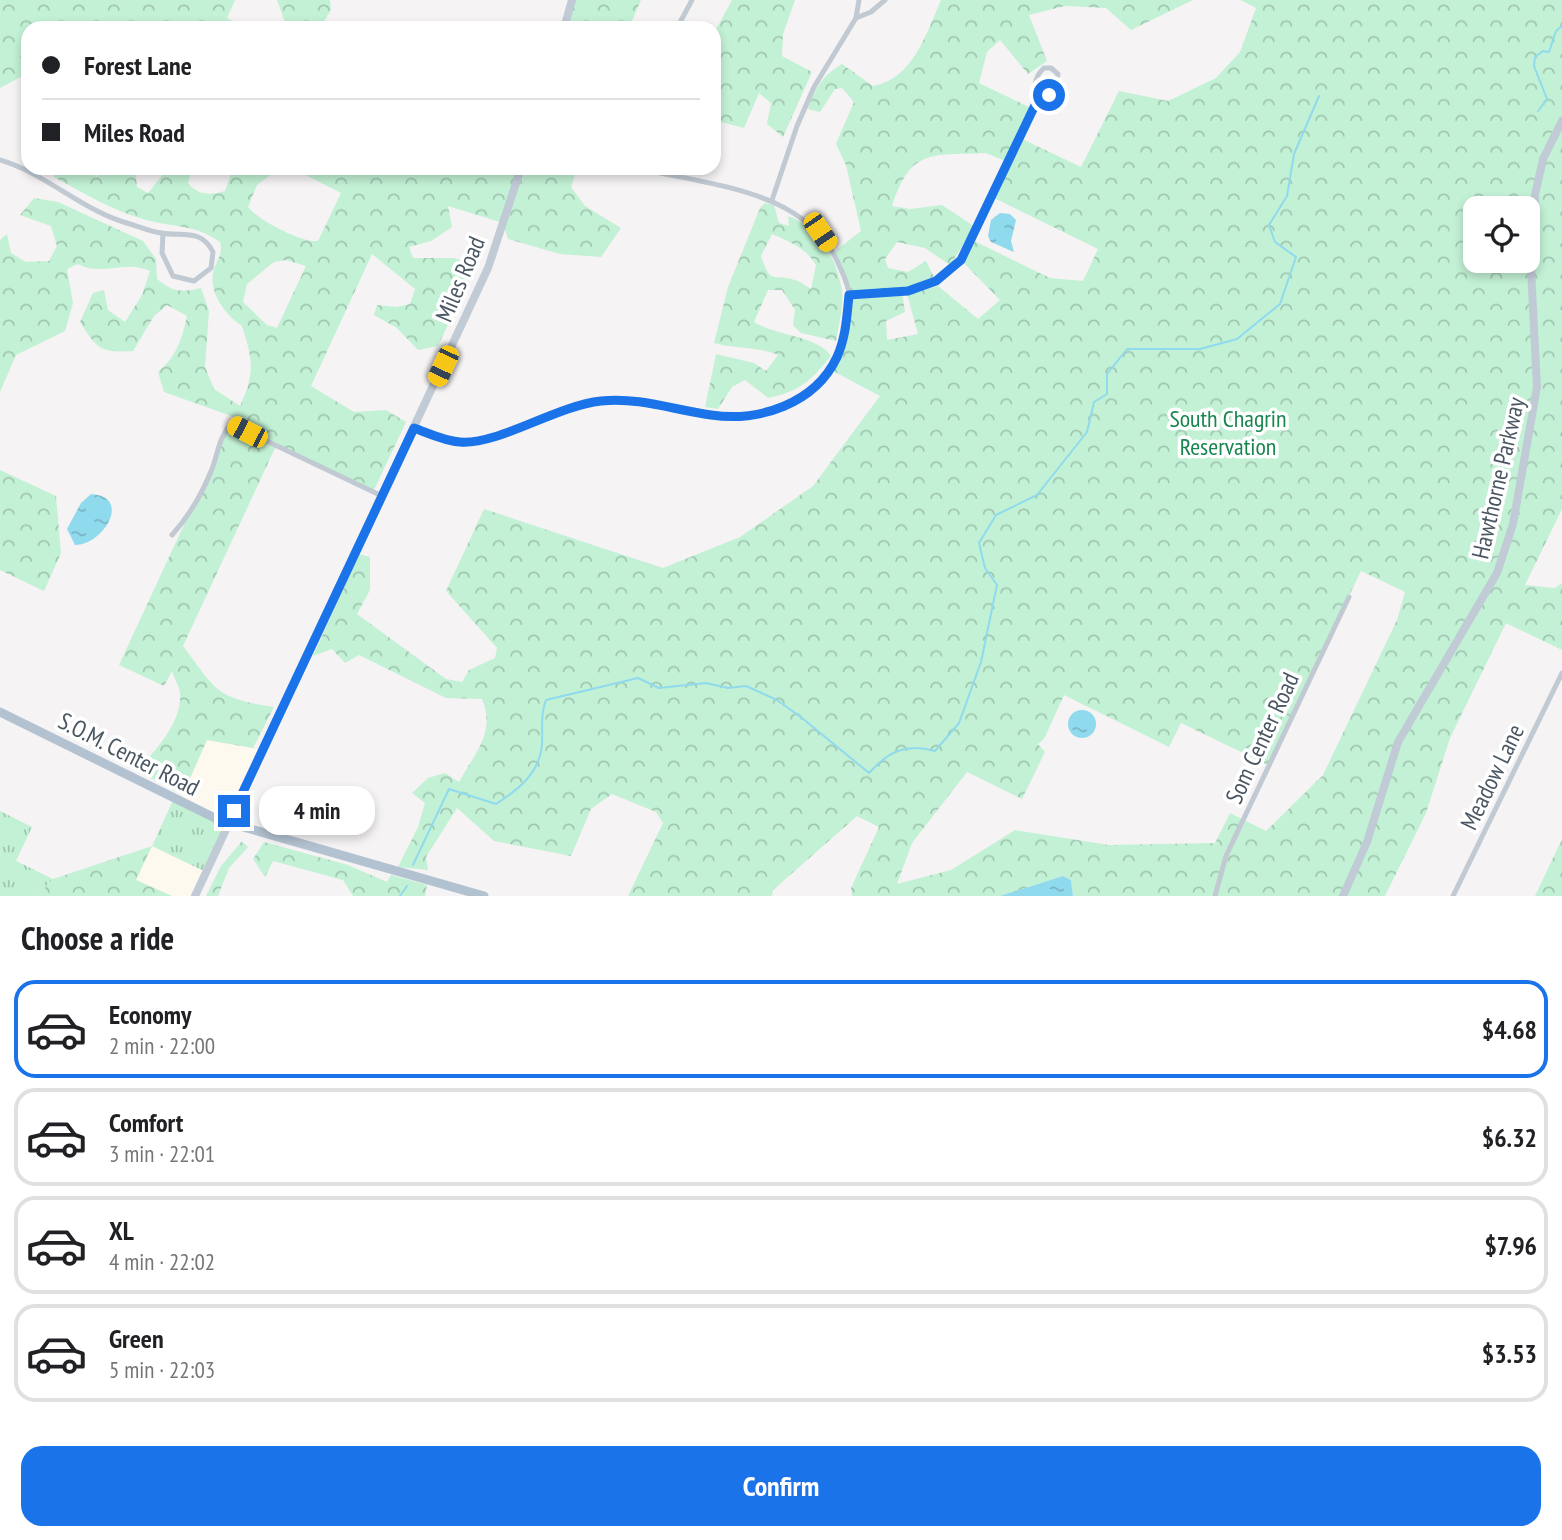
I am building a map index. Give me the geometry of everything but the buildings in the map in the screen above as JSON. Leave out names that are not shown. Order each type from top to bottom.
[{"type":"main road","points":[[566,21],[572,0]]},
{"type":"main road","name":"Hawthorne Parkway","points":[[1343,896],[1370,834],[1398,742],[1491,583],[1509,536],[1535,411],[1537,387],[1531,269],[1535,195],[1543,159],[1562,121]]},
{"type":"main road","name":"Miles Road","points":[[195,896],[488,268],[519,175]]},
{"type":"main road","name":"S.O.M. Center Road","points":[[0,712],[228,824],[484,896]]},
{"type":"street","points":[[681,21],[692,0]]},
{"type":"street","points":[[772,200],[797,125],[814,88],[856,18],[859,0]]},
{"type":"street","points":[[856,18],[871,12],[885,0]]},
{"type":"street","points":[[849,295],[908,291],[936,281],[961,260],[1037,101],[1049,95],[1057,83],[1058,74],[1051,68],[1044,68],[1037,74],[1034,88],[1037,101]]},
{"type":"street","points":[[0,160],[21,168]]},
{"type":"street","points":[[36,175],[102,215],[163,234],[189,234],[204,239],[213,252],[211,268],[194,281],[173,276],[162,253],[163,234]]},
{"type":"street","points":[[414,428],[459,442],[480,441],[550,413],[603,401],[651,403],[734,418],[757,416],[795,401],[825,374],[837,358],[844,337],[849,295],[834,252],[820,232],[803,216],[772,200],[668,175]]},
{"type":"street","points":[[172,535],[191,514],[213,467],[221,438],[232,424],[382,496]]},
{"type":"street","name":"Som Center Road","points":[[1215,896],[1226,856],[1349,597]]},
{"type":"street","name":"Meadow Lane","points":[[1453,896],[1562,673]]},
{"type":"shaded area","points":[[207,740],[262,750],[228,823],[180,801]]},
{"type":"shaded area","points":[[152,846],[206,872],[195,896],[172,896],[136,880]]},
{"type":"green space","points":[[0,0],[235,0],[227,18],[233,21],[21,21],[21,77],[0,88]]},
{"type":"green space","points":[[277,0],[330,0],[331,10],[324,21],[284,21]]},
{"type":"green space","points":[[572,0],[641,0],[632,21],[566,21]]},
{"type":"green space","points":[[732,0],[795,0],[783,34],[782,56],[812,72],[783,137],[767,124],[771,103],[759,93],[744,128],[721,122],[721,21]]},
{"type":"green space","name":"South Chagrin Reservation","points":[[941,0],[1193,0],[1131,30],[1106,8],[1065,6],[1029,15],[1047,61],[1028,74],[1000,40],[987,52],[979,83],[1033,109],[1020,138],[1081,167],[1119,91],[1168,101],[1216,78],[1240,52],[1256,8],[1241,0],[1562,0],[1562,509],[1525,585],[1555,588],[1562,583],[1562,650],[1506,623],[1450,738],[1426,813],[1385,896],[1073,896],[1071,880],[1063,876],[1000,896],[852,896],[851,888],[879,827],[857,816],[773,890],[772,896],[628,896],[663,823],[656,812],[612,794],[591,809],[571,856],[494,841],[457,808],[426,857],[428,870],[398,867],[418,827],[425,803],[412,793],[428,778],[445,773],[459,782],[482,742],[487,722],[486,711],[482,699],[446,698],[359,655],[345,663],[332,649],[313,656],[359,554],[370,557],[370,590],[357,614],[446,679],[462,682],[469,670],[495,658],[497,648],[446,591],[484,509],[663,568],[740,537],[813,486],[880,396],[829,369],[844,337],[849,295],[834,252],[861,231],[846,165],[836,144],[854,102],[842,88],[835,89],[820,112],[808,109],[820,83],[842,64],[873,86],[887,82],[908,65]],"holes":[[[986,153],[1008,162],[992,197],[1098,249],[1083,281],[1050,278],[972,240],[961,260],[1000,300],[978,319],[938,286],[907,294],[918,334],[887,340],[886,321],[905,312],[902,291],[936,281],[926,261],[908,272],[888,268],[885,259],[897,242],[925,248],[950,265],[975,227],[942,205],[910,209],[892,206],[899,187],[907,173],[926,158]],[[1361,571],[1405,592],[1397,620],[1323,775],[1266,831],[1230,813],[1215,843],[1109,845],[1015,830],[951,870],[897,884],[912,843],[967,772],[1022,799],[1045,752],[1038,744],[1044,739],[1064,695],[1169,747],[1181,723],[1268,765]]]},
{"type":"green space","points":[[54,175],[136,175],[137,187],[148,193],[162,175],[190,175],[188,183],[200,192],[210,194],[225,191],[231,175],[270,175],[257,185],[248,207],[281,230],[318,241],[341,193],[306,175],[575,175],[571,187],[585,206],[621,228],[601,257],[560,254],[508,239],[503,223],[448,206],[452,227],[431,241],[409,247],[413,258],[455,258],[474,269],[438,346],[418,350],[397,328],[374,315],[377,305],[396,307],[410,304],[415,289],[372,254],[311,386],[354,412],[386,410],[406,422],[373,492],[276,446],[183,646],[219,690],[240,700],[274,707],[253,748],[207,740],[183,794],[135,770],[159,746],[177,714],[180,693],[172,671],[164,686],[119,665],[234,417],[164,392],[158,372],[178,347],[187,316],[167,305],[154,316],[133,351],[106,350],[96,344],[86,331],[80,322],[93,293],[104,290],[108,310],[125,322],[142,295],[150,271],[132,267],[96,269],[78,264],[67,269],[73,303],[65,331],[16,355],[0,392],[0,240],[7,234],[11,253],[26,262],[49,261],[57,246],[51,226],[20,215],[34,198],[58,202],[143,241],[156,259],[157,279],[178,290],[201,288],[209,311],[205,367],[214,389],[240,406],[251,366],[242,326],[229,316],[219,302],[213,286],[212,277],[220,252],[220,242],[201,232],[131,215],[97,200]],"holes":[[[286,260],[306,266],[277,328],[267,325],[243,302],[247,284],[274,262]]]},
{"type":"green space","points":[[765,203],[774,205],[779,223],[789,226],[788,216],[799,221],[818,236],[825,246],[840,280],[842,310],[836,341],[801,333],[793,325],[795,310],[782,290],[768,290],[754,322],[808,340],[825,349],[831,356],[811,378],[789,392],[768,398],[745,380],[732,387],[718,409],[705,407],[716,354],[754,363],[766,371],[778,355],[714,343],[728,287],[760,208]],"holes":[[[772,234],[791,243],[812,259],[816,265],[811,289],[788,278],[773,277],[767,271],[761,256]]]},
{"type":"green space","points":[[0,470],[56,496],[61,553],[44,591],[0,570]]},
{"type":"green space","points":[[174,798],[228,823],[206,872],[152,846]]},
{"type":"green space","points":[[0,811],[32,827],[16,861],[53,879],[37,896],[0,896]]},
{"type":"green space","points":[[1562,839],[1562,896],[1535,896]]},
{"type":"green space","points":[[242,841],[248,847],[229,868],[218,896],[206,896],[221,866]]},
{"type":"green space","points":[[264,842],[348,865],[387,882],[391,875],[427,885],[425,896],[353,896],[343,880],[273,861],[265,877],[253,859]]},
{"type":"green space","points":[[152,846],[136,880],[172,896],[37,896],[53,879]]},
{"type":"water","points":[[1000,213],[1010,214],[1016,220],[1011,241],[1014,252],[991,242],[988,236],[991,220]]},
{"type":"water","points":[[91,494],[104,497],[110,503],[112,511],[109,521],[95,537],[75,545],[67,529],[81,503]]},
{"type":"water","points":[[1082,710],[1092,714],[1096,724],[1092,734],[1082,738],[1072,734],[1068,724],[1072,714]]},
{"type":"water","points":[[1063,876],[1071,880],[1073,896],[1000,896]]},
{"type":"waterway","points":[[1538,111],[1547,99],[1534,66],[1535,57],[1543,51],[1549,52],[1556,31],[1562,26]]},
{"type":"waterway","points":[[413,865],[449,789],[496,804],[533,772],[542,744],[542,716],[546,700],[638,678],[659,688],[706,683],[728,688],[746,686],[777,700],[869,773],[884,759],[899,751],[915,748],[935,751],[959,723],[981,662],[997,585],[985,568],[979,543],[996,515],[1037,495],[1087,432],[1094,402],[1107,394],[1107,374],[1127,349],[1200,349],[1237,339],[1280,304],[1296,257],[1275,242],[1269,225],[1287,196],[1294,154],[1319,96]]},
{"type":"waterway","points":[[400,896],[407,886]]},
{"type":"route","points":[[234,811],[414,428],[459,442],[480,441],[550,413],[603,401],[651,403],[734,418],[757,416],[795,401],[825,374],[837,358],[844,337],[849,295],[908,291],[936,281],[961,260],[1037,101],[1049,95]]}]
